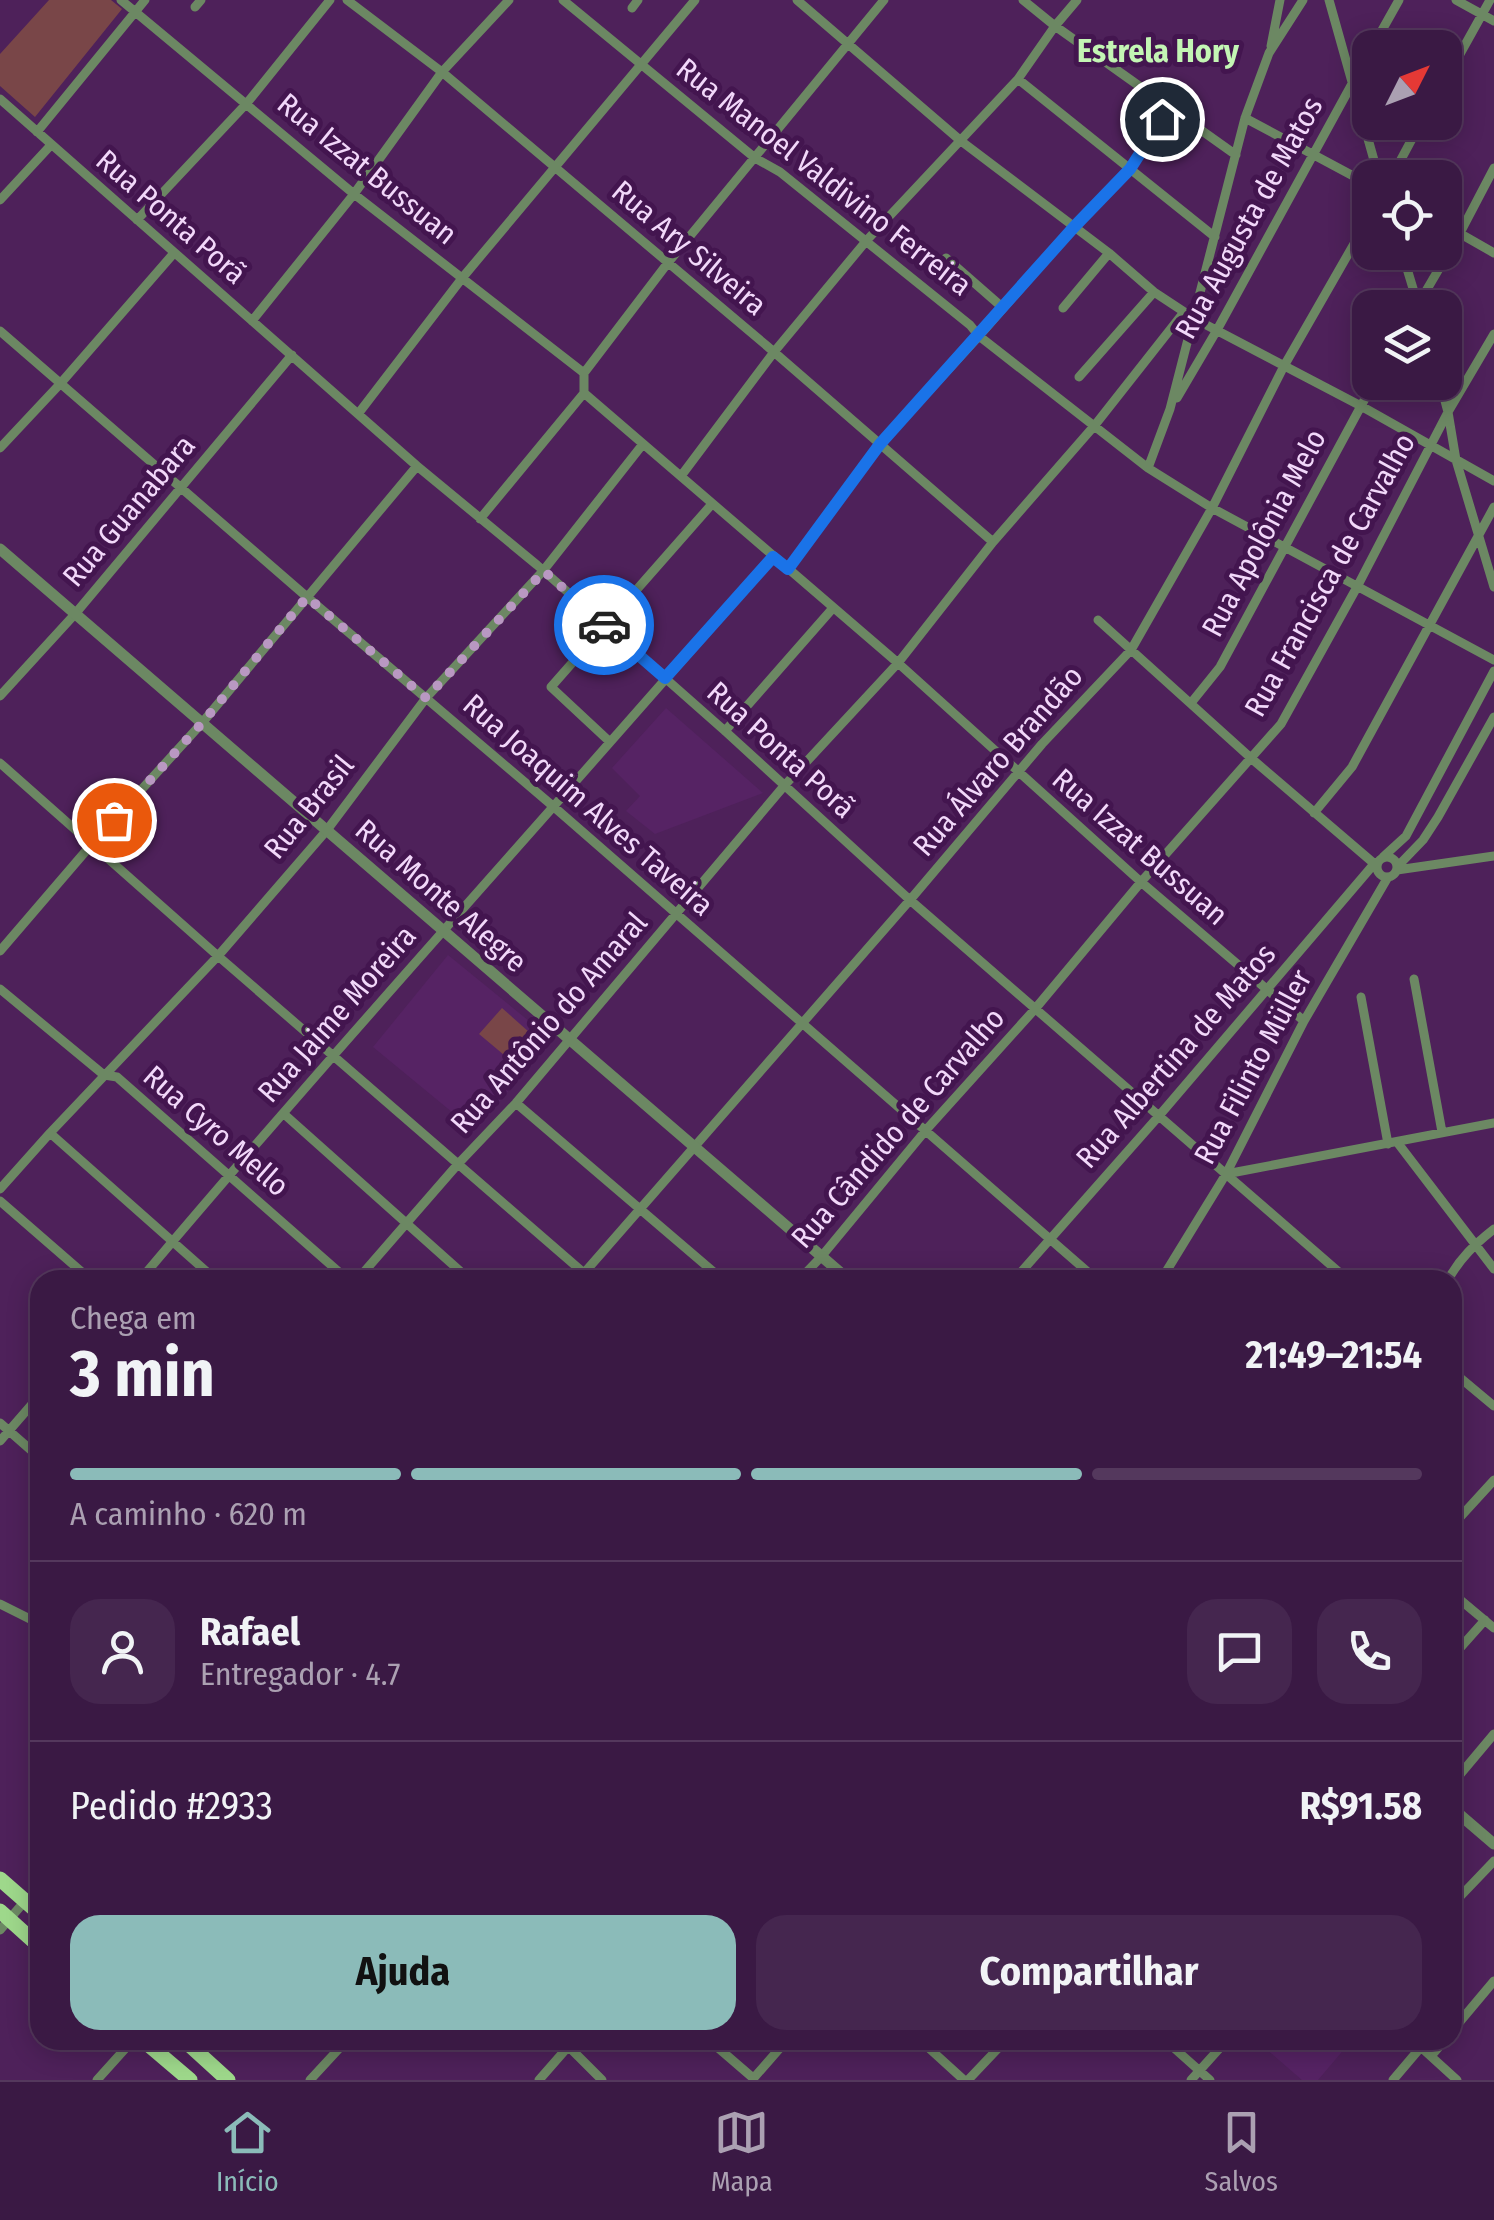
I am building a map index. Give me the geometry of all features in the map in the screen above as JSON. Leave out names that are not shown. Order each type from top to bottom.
[{"type":"main road","points":[[0,1879],[30,1906]]},
{"type":"main road","points":[[3,1920],[30,1940]]},
{"type":"main road","points":[[155,2050],[190,2080]]},
{"type":"main road","points":[[195,2050],[228,2080]]},
{"type":"street","name":"Rua Izzat Bussuan","points":[[121,0],[354,194],[584,374]]},
{"type":"street","points":[[37,132],[145,0]]},
{"type":"street","points":[[136,220],[246,103],[330,0]]},
{"type":"street","name":"Rua Ary Silveira","points":[[347,0],[442,72],[993,542]]},
{"type":"street","points":[[252,320],[354,194],[442,72],[509,0]]},
{"type":"street","name":"Rua Manoel Valdivino Ferreira","points":[[563,0],[756,158],[868,240],[979,336],[1148,468],[1212,508],[1494,660]]},
{"type":"street","points":[[358,414],[463,277],[695,0]]},
{"type":"street","points":[[798,0],[961,141],[1154,292],[1195,319],[1494,481]]},
{"type":"street","points":[[480,518],[584,393],[584,374],[667,264],[884,0]]},
{"type":"street","points":[[1024,0],[1236,155]]},
{"type":"street","points":[[681,476],[774,352],[868,240],[1018,79],[1077,0]]},
{"type":"street","points":[[1270,54],[1280,0]]},
{"type":"street","points":[[1148,468],[1170,409],[1195,319],[1244,118],[1270,54],[1303,0]]},
{"type":"street","points":[[1328,0],[1352,78]]},
{"type":"street","name":"Rua Augusta de Matos","points":[[1382,30],[1399,0]]},
{"type":"street","points":[[1456,0],[1494,21]]},
{"type":"street","points":[[1462,50],[1490,0]]},
{"type":"street","points":[[1018,79],[1215,237]]},
{"type":"street","name":"Rua Augusta de Matos","points":[[1170,409],[1352,83]]},
{"type":"street","name":"Rua Ponta Porã","points":[[0,99],[417,466],[544,571],[910,900],[1336,1270]]},
{"type":"street","points":[[788,569],[880,444],[1130,169],[1170,108]]},
{"type":"street","points":[[1244,118],[1352,176]]},
{"type":"street","points":[[0,200],[50,145]]},
{"type":"street","points":[[1462,229],[1494,168]]},
{"type":"street","points":[[1462,234],[1494,253]]},
{"type":"street","name":"Rua Álvaro Brandão","points":[[591,1270],[640,1207],[1018,772],[1132,650],[1352,247]]},
{"type":"street","points":[[0,448],[174,252]]},
{"type":"street","points":[[1063,308],[1109,253]]},
{"type":"street","points":[[946,258],[1002,307]]},
{"type":"street","points":[[1080,376],[1154,292]]},
{"type":"street","name":"Rua Antônio do Amaral","points":[[365,1270],[516,1102],[784,786],[898,663],[1184,312]]},
{"type":"street","name":"Rua Joaquim Alves Taveira","points":[[0,331],[1086,1270]]},
{"type":"street","name":"Rua Francisca de Carvalho","points":[[1034,1009],[1281,724],[1494,334]]},
{"type":"street","name":"Rua Guanabara","points":[[0,696],[75,614],[292,355]]},
{"type":"street","name":"Rua Izzat Bussuan","points":[[584,393],[1304,1021]]},
{"type":"street","name":"Rua Apolônia Melo","points":[[1191,703],[1220,667],[1364,400]]},
{"type":"street","points":[[1445,400],[1456,460],[1494,587]]},
{"type":"street","name":"Rua Brasil","points":[[0,1190],[218,956],[327,830],[426,698],[544,571],[643,444]]},
{"type":"street","points":[[0,952],[202,723],[417,466]]},
{"type":"street","points":[[610,742],[551,688],[712,504]]},
{"type":"street","points":[[1314,813],[1352,767],[1494,506]]},
{"type":"street","name":"Rua Monte Alegre","points":[[0,549],[837,1270]]},
{"type":"street","name":"Rua Jaime Moreira","points":[[148,1270],[773,557]]},
{"type":"street","points":[[725,731],[833,608]]},
{"type":"street","points":[[1098,620],[1314,813],[1378,863]]},
{"type":"street","name":"Rua Albertina de Matos","points":[[1023,1270],[1378,863],[1406,836],[1494,671]]},
{"type":"street","name":"Rua Filinto Müller","points":[[1167,1270],[1226,1174],[1304,1021],[1394,871],[1438,818],[1494,717]]},
{"type":"street","points":[[0,763],[576,1270]]},
{"type":"street","points":[[1378,863],[1378,873],[1494,856]]},
{"type":"street","points":[[1378,863],[1391,858],[1394,871]]},
{"type":"street","points":[[1414,978],[1442,1132]]},
{"type":"street","name":"Rua Cyro Mello","points":[[0,989],[104,1076],[117,1077],[337,1270]]},
{"type":"street","points":[[1362,996],[1392,1143],[1494,1269]]},
{"type":"street","name":"Rua Cândido de Carvalho","points":[[809,1270],[1034,1009]]},
{"type":"street","points":[[516,1102],[711,1270]]},
{"type":"street","points":[[284,1114],[459,1270]]},
{"type":"street","points":[[1226,1174],[1494,1122]]},
{"type":"street","points":[[50,1133],[205,1270]]},
{"type":"street","points":[[0,1202],[79,1270]]},
{"type":"street","points":[[1453,1270],[1494,1228]]},
{"type":"street","points":[[1462,1379],[1494,1406]]},
{"type":"street","points":[[0,1441],[30,1407]]},
{"type":"street","points":[[0,1423],[30,1449]]},
{"type":"street","points":[[1462,1515],[1494,1480]]},
{"type":"street","points":[[1462,1600],[1494,1628]]},
{"type":"street","points":[[0,1604],[30,1619]]},
{"type":"street","points":[[1462,1646],[1485,1620]]},
{"type":"street","points":[[1462,1772],[1494,1734]]},
{"type":"street","points":[[1462,1817],[1494,1844]]},
{"type":"street","points":[[1462,1894],[1494,1860]]},
{"type":"street","points":[[3,1920],[25,1902]]},
{"type":"street","points":[[1462,2019],[1494,1981]]},
{"type":"street","points":[[97,2080],[124,2050]]},
{"type":"street","points":[[310,2080],[338,2050]]},
{"type":"street","points":[[539,2080],[562,2050]]},
{"type":"street","points":[[575,2050],[602,2080]]},
{"type":"street","points":[[720,2050],[753,2079],[779,2050]]},
{"type":"street","points":[[932,2050],[966,2080],[996,2050]]},
{"type":"street","points":[[1176,2050],[1210,2080]]},
{"type":"street","points":[[1191,2080],[1218,2050]]},
{"type":"street","points":[[1393,2080],[1413,2050]]},
{"type":"street","points":[[1424,2050],[1456,2080]]},
{"type":"street","points":[[1432,2056],[1437,2050]]},
{"type":"shaded area","points":[[49,0],[111,0],[122,9],[35,117],[0,86],[0,54]]},
{"type":"shaded area","points":[[666,708],[763,793],[655,834],[626,811],[640,796],[612,768]]},
{"type":"shaded area","points":[[448,955],[551,1039],[475,1131],[373,1047]]},
{"type":"shaded area","points":[[502,1008],[538,1040],[516,1065],[479,1034]]},
{"type":"shaded area","points":[[1268,2050],[1344,2050],[1318,2080],[1302,2080]]},
{"type":"way so far","points":[[114,820],[202,723],[307,597],[426,698],[544,571],[604,625]]},
{"type":"district","name":"Estrela Hory","points":[[1158,51]]},
{"type":"route","points":[[604,625],[665,678],[773,557],[788,569],[880,444],[1130,169],[1162,119]]}]
